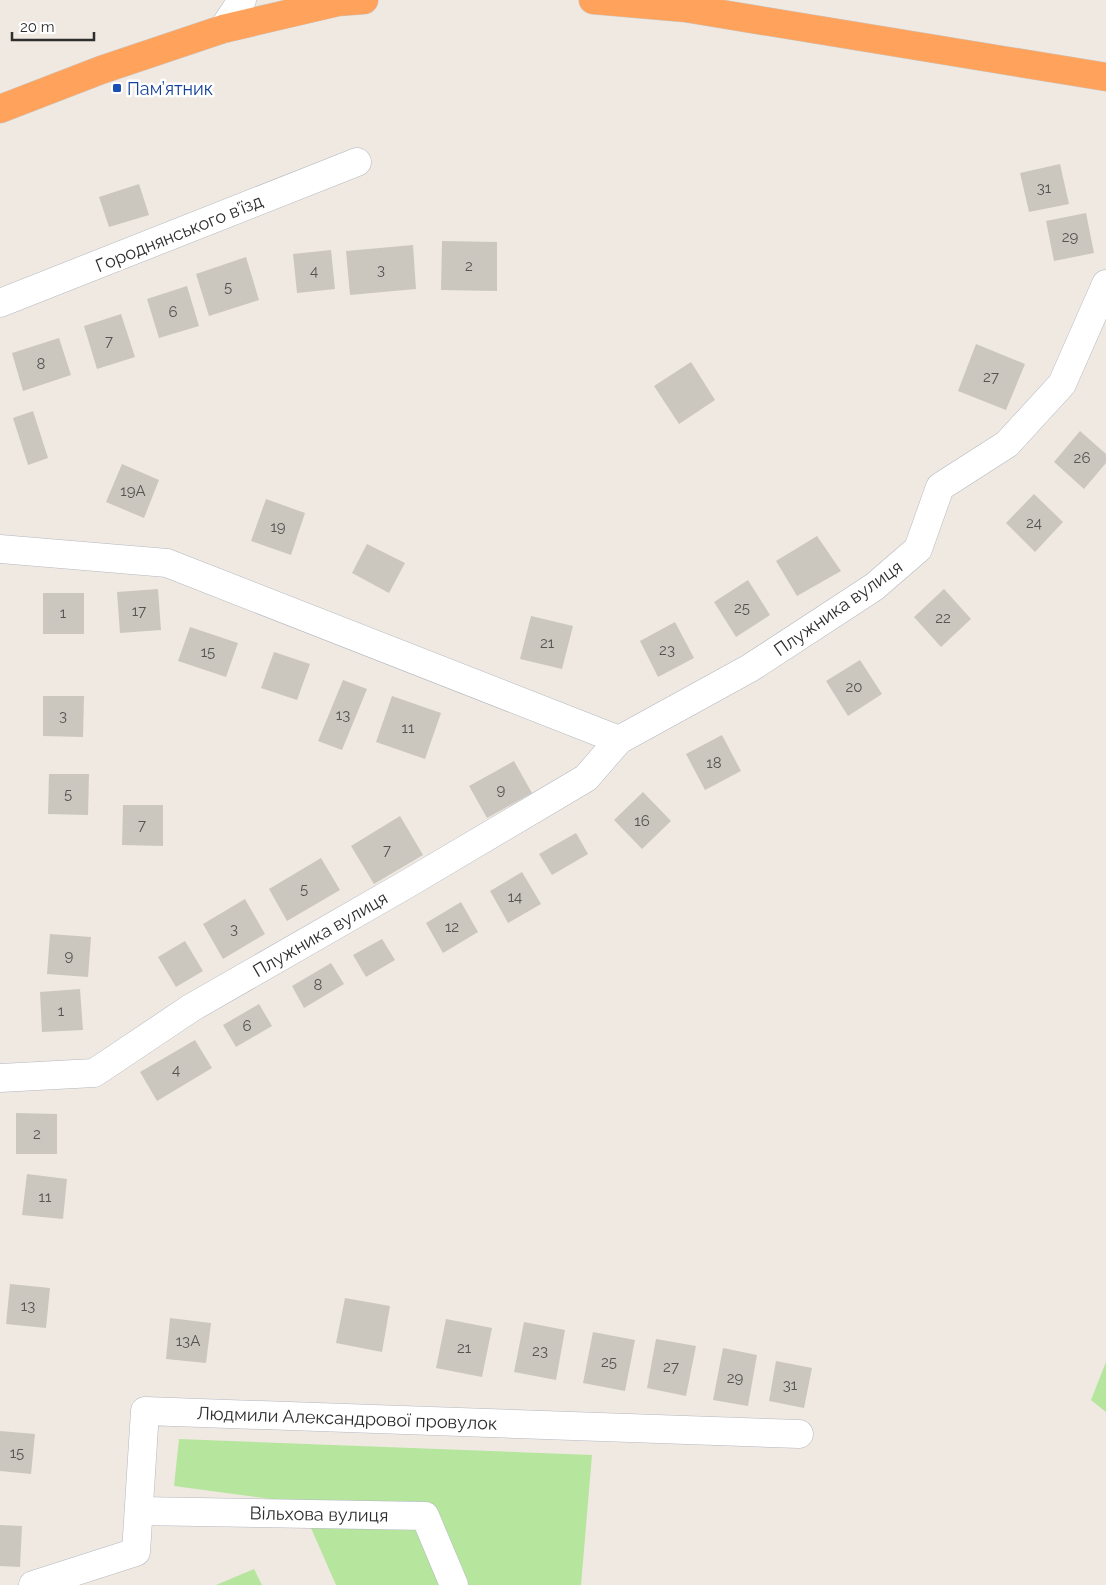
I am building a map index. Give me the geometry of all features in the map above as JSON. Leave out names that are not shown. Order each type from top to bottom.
[{"type":"highway","points":[[0,109],[101,70],[223,29],[338,2],[364,0]]},
{"type":"highway","points":[[593,0],[684,8],[1106,77]]},
{"type":"street","points":[[223,29],[242,0]]},
{"type":"street","name":"Городнянського в’їзд","points":[[0,303],[357,162]]},
{"type":"street","name":"Плужника вулиця","points":[[0,1078],[94,1073],[191,1008],[408,884],[586,778],[619,740],[750,668],[874,586],[918,550],[940,487],[1007,444],[1062,384],[1106,284]]},
{"type":"street","points":[[0,548],[168,563],[619,740]]},
{"type":"street","name":"Людмили Александрової провулок","points":[[34,1585],[136,1552],[145,1411],[798,1434]]},
{"type":"street","name":"Вільхова вулиця","points":[[139,1511],[425,1516],[454,1585]]},
{"type":"green space","points":[[1106,1362],[1106,1412],[1091,1400]]},
{"type":"green space","points":[[179,1439],[592,1455],[581,1585],[336,1585],[300,1503],[174,1486]]},
{"type":"green space","points":[[254,1569],[262,1585],[216,1585]]},
{"type":"building","points":[[1060,164],[1069,204],[1029,212],[1020,173]]},
{"type":"building","points":[[139,184],[149,215],[109,227],[99,197]]},
{"type":"building","points":[[1086,213],[1094,253],[1054,261],[1046,221]]},
{"type":"building","points":[[442,241],[497,242],[497,291],[441,290]]},
{"type":"building","points":[[413,245],[416,289],[350,295],[346,251]]},
{"type":"building","points":[[331,250],[335,289],[297,293],[293,254]]},
{"type":"building","points":[[246,257],[259,300],[209,316],[196,274]]},
{"type":"building","points":[[187,286],[199,326],[159,338],[147,299]]},
{"type":"building","points":[[121,314],[135,357],[97,369],[84,326]]},
{"type":"building","points":[[59,338],[71,375],[23,391],[12,353]]},
{"type":"building","points":[[976,344],[1025,364],[1006,410],[958,391]]},
{"type":"building","points":[[691,362],[715,400],[679,424],[654,386]]},
{"type":"building","points":[[33,411],[48,458],[28,465],[13,418]]},
{"type":"building","points":[[1080,431],[1106,454],[1106,463],[1084,489],[1054,462]]},
{"type":"building","points":[[122,464],[159,480],[144,518],[106,502]]},
{"type":"building","points":[[1034,494],[1063,522],[1035,552],[1006,523]]},
{"type":"building","points":[[266,499],[305,513],[291,555],[251,541]]},
{"type":"building","points":[[817,536],[841,571],[797,596],[776,561]]},
{"type":"building","points":[[367,544],[405,563],[389,593],[352,573]]},
{"type":"building","points":[[748,580],[770,615],[736,637],[714,602]]},
{"type":"building","points":[[158,589],[161,630],[120,633],[117,592]]},
{"type":"building","points":[[944,589],[971,619],[941,647],[914,617]]},
{"type":"building","points":[[43,593],[84,593],[84,634],[43,634]]},
{"type":"building","points":[[531,616],[573,626],[562,669],[520,659]]},
{"type":"building","points":[[675,622],[694,658],[658,677],[640,641]]},
{"type":"building","points":[[190,627],[238,643],[226,677],[178,661]]},
{"type":"building","points":[[274,652],[310,664],[297,700],[261,688]]},
{"type":"building","points":[[860,660],[882,694],[848,716],[826,681]]},
{"type":"building","points":[[343,680],[367,689],[342,750],[318,741]]},
{"type":"building","points":[[43,696],[84,696],[83,737],[43,736]]},
{"type":"building","points":[[392,696],[441,713],[425,759],[376,742]]},
{"type":"building","points":[[722,735],[741,771],[705,790],[686,754]]},
{"type":"building","points":[[514,761],[532,793],[487,818],[469,786]]},
{"type":"building","points":[[49,774],[89,774],[88,815],[48,814]]},
{"type":"building","points":[[643,792],[671,821],[642,849],[614,820]]},
{"type":"building","points":[[123,805],[163,805],[163,846],[122,845]]},
{"type":"building","points":[[400,816],[423,855],[374,884],[351,846]]},
{"type":"building","points":[[576,833],[588,854],[552,875],[539,854]]},
{"type":"building","points":[[321,858],[340,890],[287,921],[269,889]]},
{"type":"building","points":[[522,872],[541,904],[508,923],[490,891]]},
{"type":"building","points":[[245,899],[265,934],[223,959],[203,924]]},
{"type":"building","points":[[461,902],[478,932],[443,953],[426,923]]},
{"type":"building","points":[[50,934],[91,937],[88,977],[47,974]]},
{"type":"building","points":[[382,939],[395,960],[366,977],[353,955]]},
{"type":"building","points":[[185,941],[203,971],[176,987],[158,957]]},
{"type":"building","points":[[331,963],[344,984],[304,1008],[292,986]]},
{"type":"building","points":[[80,989],[83,1030],[42,1032],[40,992]]},
{"type":"building","points":[[259,1004],[272,1026],[236,1047],[223,1025]]},
{"type":"building","points":[[195,1040],[212,1068],[157,1101],[140,1072]]},
{"type":"building","points":[[16,1113],[57,1114],[57,1154],[16,1154]]},
{"type":"building","points":[[27,1174],[67,1179],[63,1219],[22,1215]]},
{"type":"building","points":[[10,1284],[50,1288],[46,1328],[6,1324]]},
{"type":"building","points":[[345,1298],[390,1306],[382,1352],[336,1343]]},
{"type":"building","points":[[170,1318],[211,1323],[206,1363],[166,1359]]},
{"type":"building","points":[[446,1319],[492,1328],[482,1377],[436,1368]]},
{"type":"building","points":[[524,1322],[565,1330],[556,1380],[514,1372]]},
{"type":"building","points":[[593,1332],[635,1340],[625,1391],[583,1383]]},
{"type":"building","points":[[656,1339],[696,1346],[686,1396],[647,1388]]},
{"type":"building","points":[[723,1348],[757,1355],[748,1406],[713,1400]]},
{"type":"building","points":[[776,1361],[812,1368],[804,1408],[769,1401]]},
{"type":"building","points":[[0,1431],[35,1434],[31,1474],[0,1471]]},
{"type":"building","points":[[0,1525],[22,1526],[20,1567],[0,1566]]},
{"type":"place","name":"Пам’ятник","points":[[117,88]]}]
